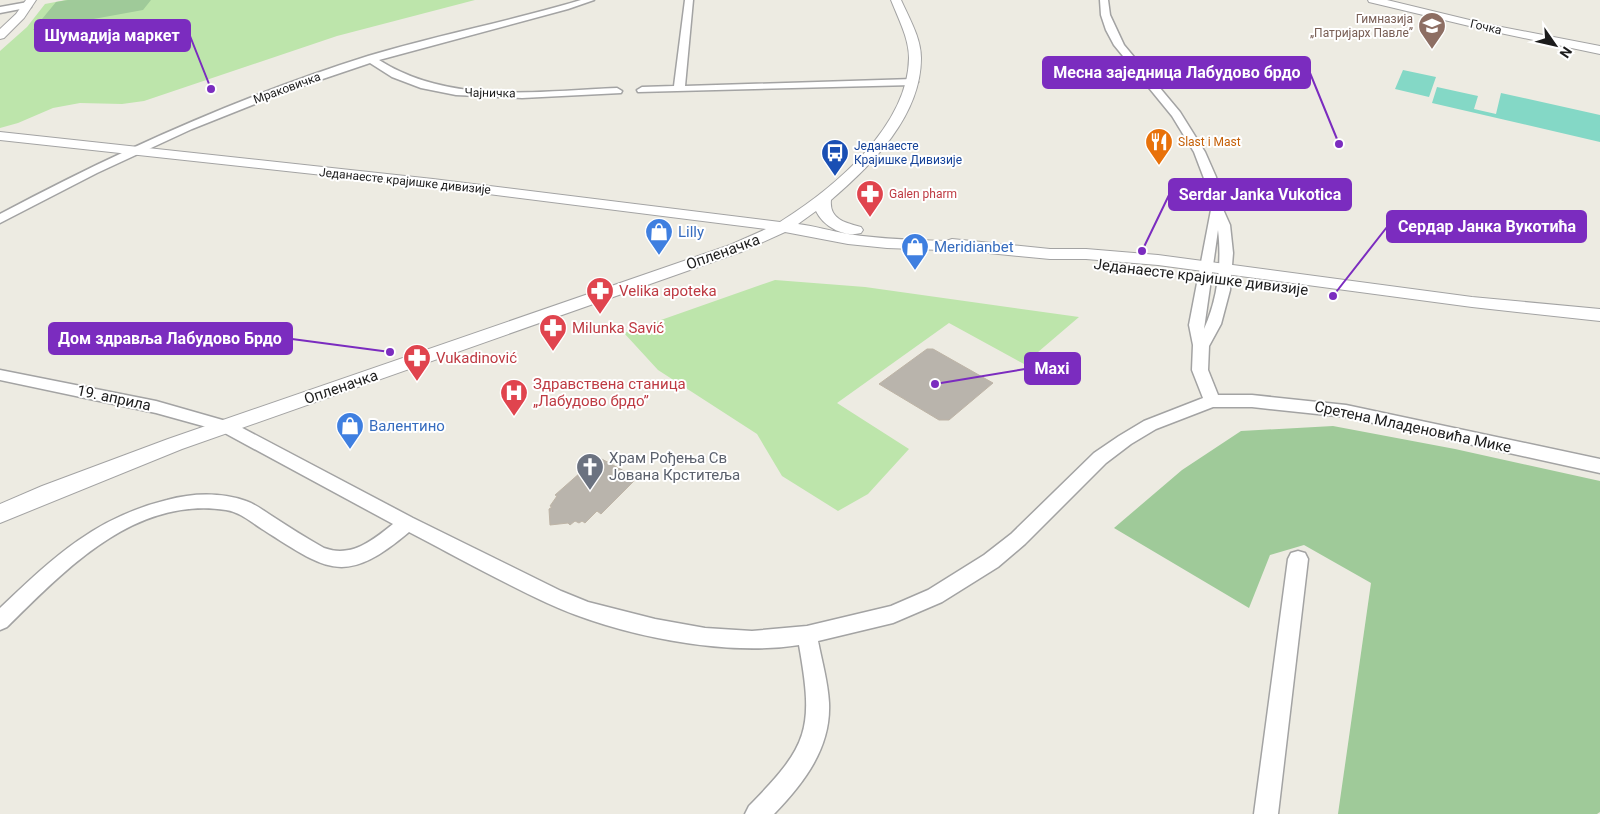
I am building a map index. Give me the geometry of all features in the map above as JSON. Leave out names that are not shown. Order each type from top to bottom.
[{"type":"street","name":"Мраковичка","points":[[0,219],[132,150],[261,97],[370,59],[431,41],[590,0]]},
{"type":"street","points":[[679,89],[689,0]]},
{"type":"street","name":"Опленачка","points":[[0,514],[101,472],[710,257],[768,235],[784,226],[858,168],[895,123],[905,104],[913,82],[915,56],[896,0]]},
{"type":"street","points":[[1104,0],[1103,11],[1110,30],[1122,49],[1175,113],[1198,149],[1210,178],[1217,210],[1224,226],[1225,275],[1210,335],[1201,345]]},
{"type":"street","name":"Гочка","points":[[1373,0],[1486,27],[1600,50]]},
{"type":"street","points":[[0,10],[30,2]]},
{"type":"street","points":[[0,36],[20,16],[30,2]]},
{"type":"street","name":"Чајничка","points":[[370,59],[387,71],[412,83],[456,92],[505,94],[617,91]]},
{"type":"street","points":[[642,90],[913,82]]},
{"type":"street","name":"Једанаесте крајишке дивизије","points":[[0,136],[433,183],[784,226],[860,240],[912,245],[966,246]]},
{"type":"street","points":[[824,196],[823,212],[828,220],[839,226],[862,232]]},
{"type":"street","points":[[1212,401],[1200,370],[1201,345],[1196,325],[1217,210]]},
{"type":"street","points":[[710,257],[733,236],[731,229],[718,219]]},
{"type":"street","name":"Једанаесте крајишке дивизије","points":[[809,230],[862,232],[966,246],[1050,254],[1091,262],[1206,272],[1378,298],[1472,302],[1600,315]]},
{"type":"street","name":"19. априла","points":[[0,375],[156,407],[227,427],[407,523]]},
{"type":"street","name":"Сретена Младеновића Мике","points":[[407,523],[554,597],[616,620],[705,637],[752,640],[806,635],[893,614],[920,603],[950,587],[1005,550],[1100,458],[1125,440],[1150,426],[1212,401],[1260,401],[1346,411],[1600,466]]},
{"type":"street","points":[[0,621],[64,559],[91,539],[127,519],[165,507],[210,501],[242,507],[317,554],[334,560],[360,556],[383,542],[407,523]]},
{"type":"street","points":[[1266,814],[1298,559]]},
{"type":"street","points":[[757,814],[798,769],[811,745],[816,729],[818,710],[816,686],[806,635]]},
{"type":"green space","points":[[66,0],[475,0],[337,36],[144,101],[122,104],[80,103],[53,108],[18,123],[0,128],[0,51],[27,27],[45,4]]},
{"type":"green space","points":[[68,0],[151,0],[143,10],[33,30],[56,2]]},
{"type":"green space","points":[[775,280],[865,287],[1079,317],[1024,364],[949,323],[837,403],[909,449],[868,494],[838,511],[782,476],[757,434],[658,370],[624,333]]},
{"type":"green space","points":[[1333,426],[1455,449],[1600,481],[1600,812],[1597,814],[1338,814],[1371,583],[1304,545],[1270,555],[1249,608],[1114,528],[1182,470],[1241,431]]},
{"type":"shaded area","points":[[1403,70],[1436,77],[1429,97],[1395,89]]},
{"type":"shaded area","points":[[1437,87],[1478,96],[1474,109],[1496,114],[1501,93],[1600,115],[1600,142],[1432,103]]},
{"type":"building","points":[[927,349],[933,349],[993,383],[949,420],[939,420],[879,384]]},
{"type":"building","name":"Храм Рођења Св Јована Крститеља","points":[[598,457],[637,478],[601,514],[597,511],[585,523],[575,521],[570,525],[568,523],[550,525],[549,509],[552,507],[550,506],[557,496],[555,495]]},
{"type":"place","name":"Гимназија „Патријарх Павле”","points":[[1432,50]]},
{"type":"place","name":"Шумадија маркет","points":[[211,89]]},
{"type":"place","name":"Месна заједница Лабудово брдо","points":[[1339,144]]},
{"type":"place","name":"Slast i Mast","points":[[1159,166]]},
{"type":"place","name":"Једанаесте Крајишке Дивизије","points":[[835,177]]},
{"type":"place","name":"Galen pharm","points":[[870,218]]},
{"type":"place","name":"Serdar Janka Vukotica","points":[[1142,251]]},
{"type":"place","name":"Lilly","points":[[659,256]]},
{"type":"place","name":"Meridianbet","points":[[915,271]]},
{"type":"place","name":"Сердар Јанка Вукотића","points":[[1333,296]]},
{"type":"place","name":"Velika apoteka","points":[[600,315]]},
{"type":"place","name":"Дом здравља Лабудово Брдо","points":[[390,352]]},
{"type":"place","name":"Milunka Savić","points":[[553,352]]},
{"type":"place","name":"Vukadinović","points":[[417,382]]},
{"type":"place","name":"Maxi","points":[[935,384]]},
{"type":"place","name":"Здравствена станица „Лабудово брдо”","points":[[514,417]]},
{"type":"place","name":"Валентино","points":[[350,450]]},
{"type":"place","name":"Храм Рођења Св Јована Крститеља","points":[[590,491]]}]
